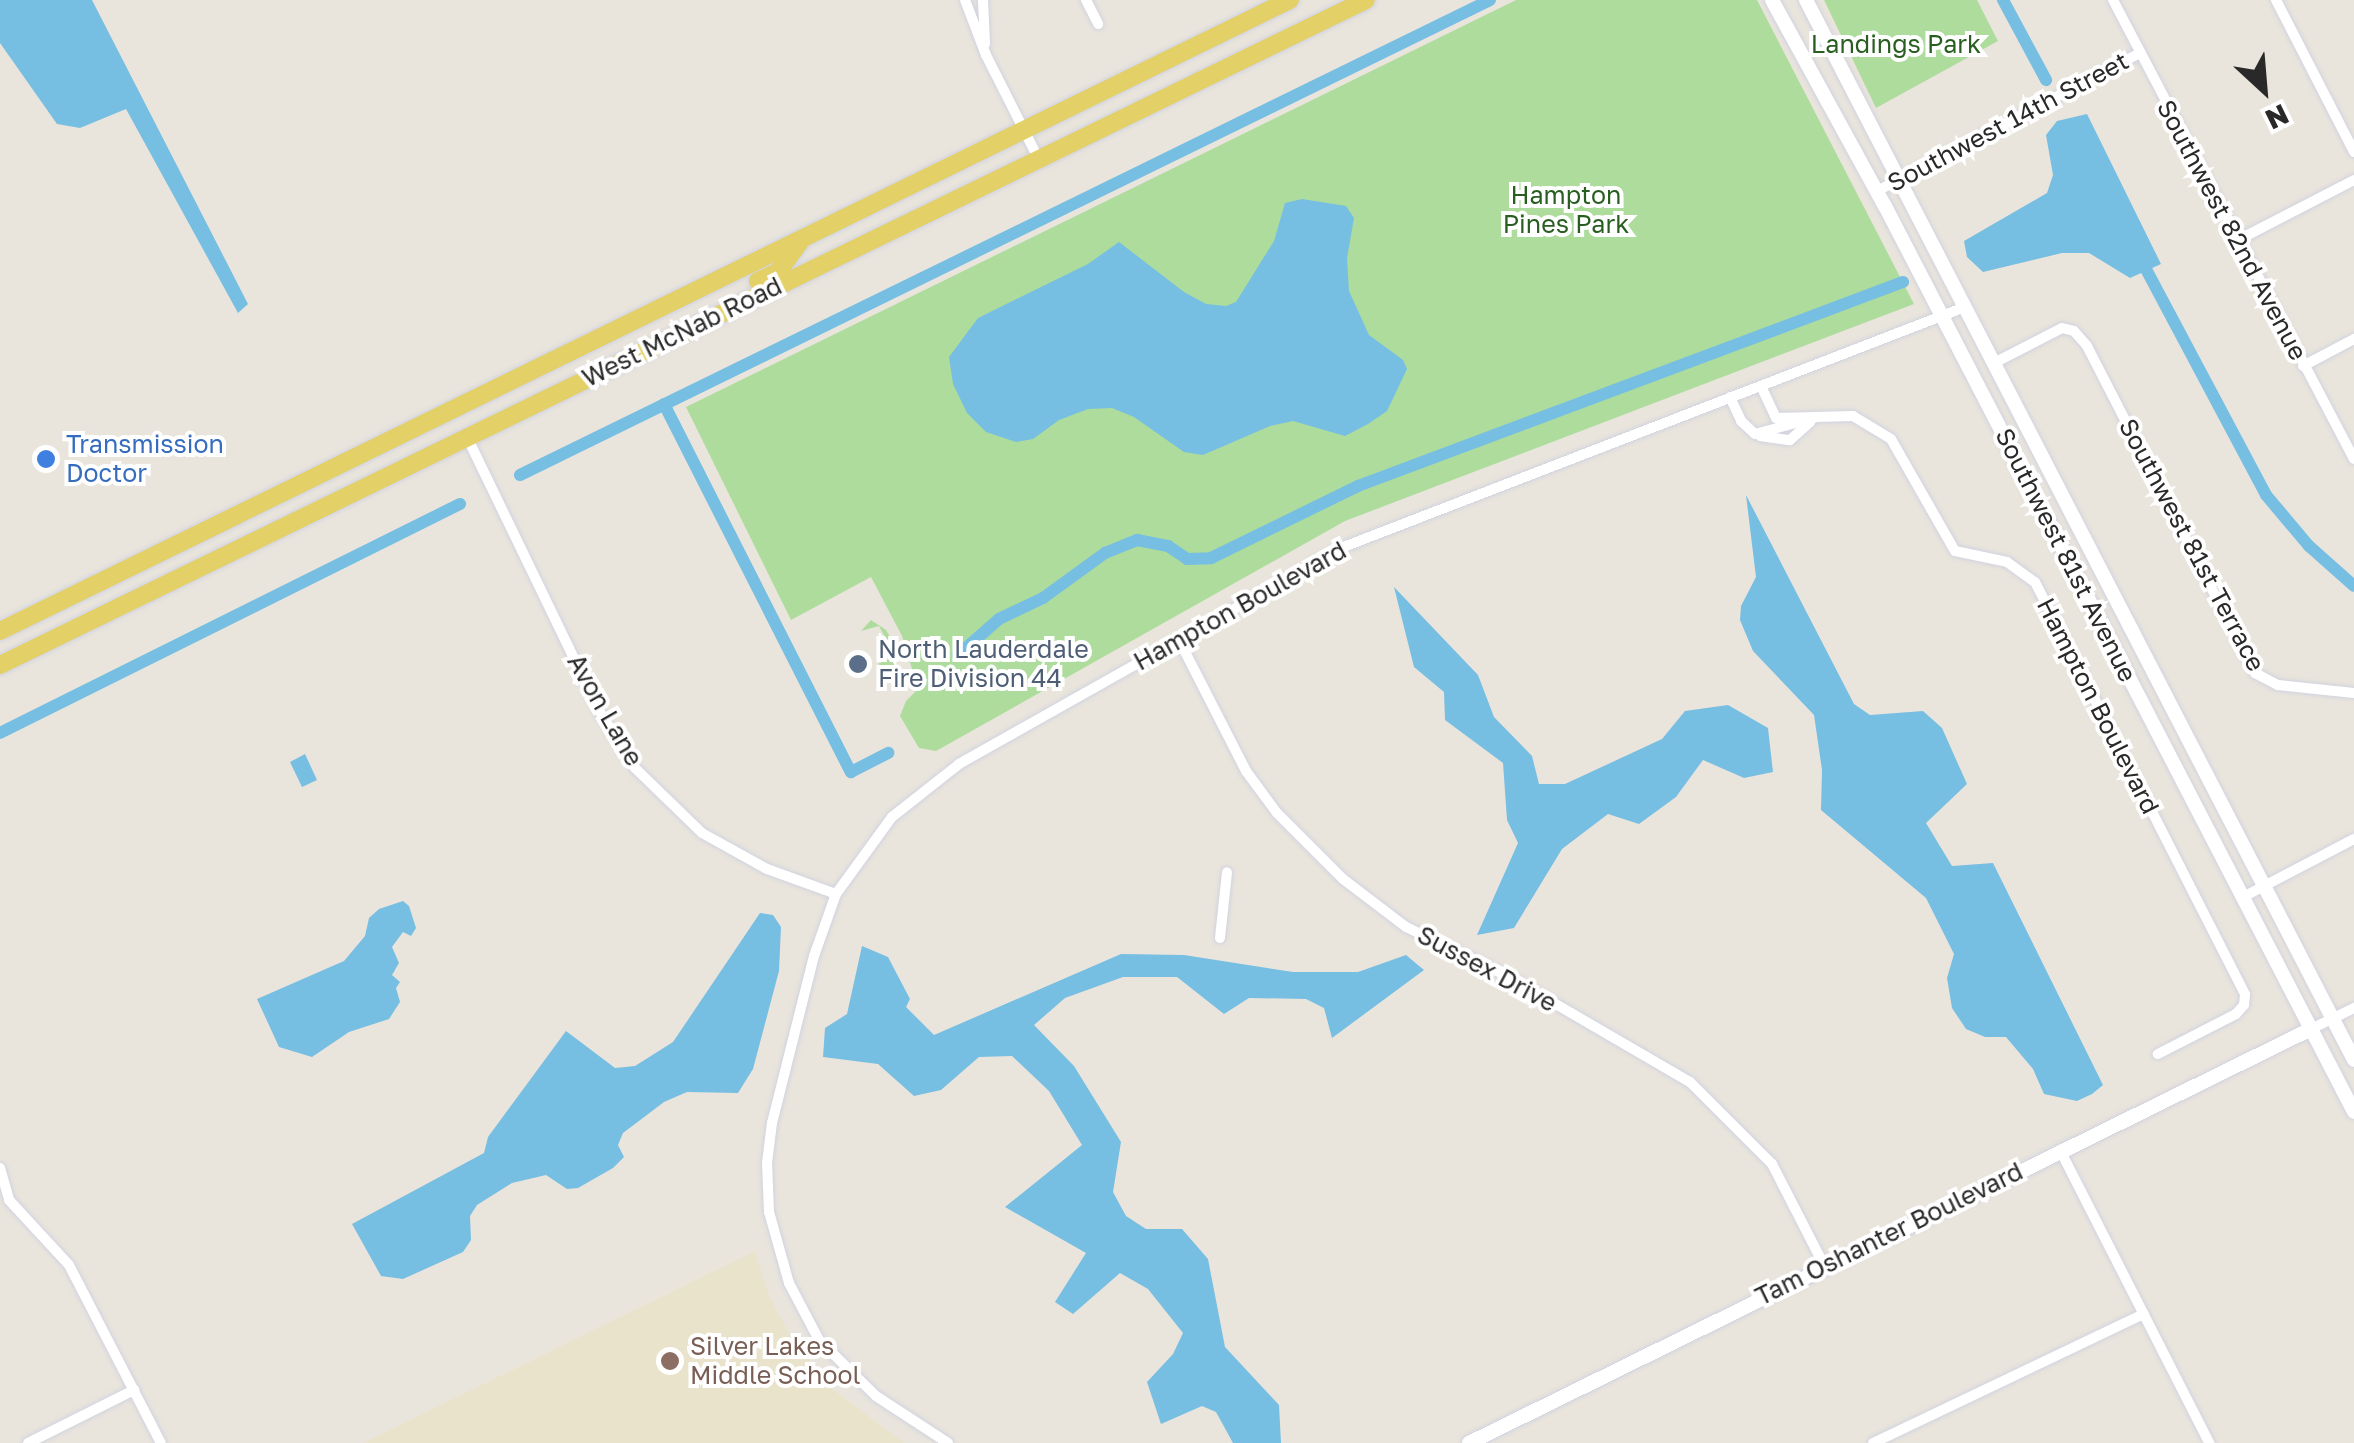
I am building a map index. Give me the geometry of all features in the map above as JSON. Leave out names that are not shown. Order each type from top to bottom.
[{"type":"main road","name":"West McNab Road","points":[[0,631],[1290,0]]},
{"type":"main road","name":"West McNab Road","points":[[0,665],[1366,0]]},
{"type":"main road","points":[[685,330],[700,310],[778,272],[798,242]]},
{"type":"street","points":[[970,0],[986,55],[1039,160]]},
{"type":"street","points":[[983,0],[986,55]]},
{"type":"street","points":[[1086,0],[1098,24]]},
{"type":"street","name":"Southwest 81st Avenue","points":[[1772,0],[1877,190],[2354,1112]]},
{"type":"street","name":"Southwest 81st Avenue","points":[[1806,0],[2354,1060]]},
{"type":"street","name":"Southwest 82nd Avenue","points":[[2113,0],[2354,459]]},
{"type":"street","points":[[2276,0],[2354,152]]},
{"type":"street","name":"Southwest 14th Street","points":[[1877,190],[2140,53]]},
{"type":"street","points":[[2238,240],[2354,180]]},
{"type":"street","name":"Hampton Boulevard","points":[[948,1443],[876,1396],[830,1354],[789,1283],[772,1224],[767,1163],[772,1123],[814,956],[836,894],[871,842],[920,790],[1346,546],[1965,308]]},
{"type":"street","name":"Southwest 81st Terrace","points":[[1994,363],[2062,328],[2074,331],[2087,346],[2255,674],[2278,685],[2354,693]]},
{"type":"street","points":[[2303,366],[2354,340]]},
{"type":"street","name":"Hampton Boulevard","points":[[1760,386],[1776,418],[1853,416],[1890,439],[1955,552],[2007,562],[2035,582],[2245,995],[2244,1006],[2236,1014],[2158,1054]]},
{"type":"street","points":[[1730,397],[1741,421],[1754,434],[1773,441],[1790,440],[1815,418]]},
{"type":"street","name":"Avon Lane","points":[[467,437],[600,712],[636,768],[702,833],[767,869],[836,894]]},
{"type":"street","name":"Sussex Drive","points":[[1179,640],[1246,771],[1277,812],[1343,880],[1406,926],[1512,978],[1690,1082],[1772,1164],[1824,1265]]},
{"type":"street","points":[[2242,897],[2354,839]]},
{"type":"street","points":[[1220,938],[1227,872]]},
{"type":"street","points":[[2311,1029],[2354,1008]]},
{"type":"street","name":"Tam Oshanter Boulevard","points":[[1468,1443],[2311,1029]]},
{"type":"street","points":[[2060,1150],[2208,1443]]},
{"type":"street","points":[[0,1168],[9,1200],[69,1265],[161,1443]]},
{"type":"street","points":[[1873,1443],[2144,1314]]},
{"type":"street","points":[[28,1443],[134,1390]]},
{"type":"shaded area","name":"Silver Lakes Middle School","points":[[755,1251],[769,1295],[791,1337],[829,1386],[904,1443],[363,1443]]},
{"type":"green space","name":"Hampton Pines Park","points":[[1516,0],[1757,0],[1914,304],[1345,521],[936,751],[919,748],[900,716],[906,701],[924,683],[913,672],[902,636],[871,577],[791,620],[686,407]]},
{"type":"green space","name":"Landings Park","points":[[1824,0],[1977,0],[1998,41],[1876,108]]},
{"type":"green space","points":[[871,620],[886,630],[895,646],[895,656],[879,626],[861,631]]},
{"type":"green space","points":[[895,656],[890,670],[878,664]]},
{"type":"water","points":[[0,0],[92,0],[248,304],[238,313],[126,109],[80,128],[57,124],[0,43]]},
{"type":"water","points":[[2087,114],[2161,264],[2130,278],[2089,253],[2062,253],[1983,272],[1967,257],[1964,241],[2047,193],[2053,175],[2046,135],[2057,121]]},
{"type":"water","points":[[1302,199],[1346,206],[1354,218],[1347,258],[1349,291],[1369,335],[1403,360],[1407,369],[1387,411],[1368,424],[1345,436],[1293,421],[1270,426],[1203,455],[1184,452],[1134,417],[1112,408],[1088,409],[1059,420],[1033,439],[1016,442],[986,432],[967,413],[953,384],[949,357],[978,318],[1088,264],[1119,242],[1184,292],[1206,304],[1226,306],[1236,302],[1274,241],[1285,203]]},
{"type":"water","points":[[1746,495],[1854,704],[1870,715],[1923,711],[1942,728],[1967,784],[1926,823],[1952,866],[1993,863],[2103,1085],[2092,1094],[2077,1101],[2044,1094],[2033,1069],[2006,1037],[1985,1037],[1966,1029],[1952,1008],[1947,978],[1954,954],[1926,898],[1821,810],[1822,770],[1814,715],[1753,651],[1740,620],[1741,606],[1756,577]]},
{"type":"water","points":[[1394,587],[1478,675],[1494,717],[1532,756],[1539,784],[1565,784],[1662,739],[1685,711],[1728,705],[1768,728],[1773,772],[1744,778],[1703,760],[1676,797],[1639,824],[1608,814],[1562,849],[1514,928],[1477,935],[1518,843],[1507,820],[1503,763],[1445,720],[1444,692],[1414,667]]},
{"type":"water","points":[[305,754],[317,780],[302,787],[290,762]]},
{"type":"water","points":[[403,901],[409,906],[416,928],[411,936],[403,932],[392,947],[399,963],[392,975],[400,982],[396,988],[400,1002],[389,1019],[349,1032],[312,1057],[279,1047],[257,999],[344,961],[365,936],[369,918],[379,909]]},
{"type":"water","points":[[760,913],[773,915],[781,927],[779,971],[753,1069],[738,1093],[687,1092],[664,1102],[623,1133],[618,1145],[624,1157],[613,1168],[578,1188],[567,1189],[546,1175],[512,1183],[477,1205],[470,1216],[471,1240],[463,1252],[403,1279],[381,1276],[352,1224],[484,1153],[488,1137],[566,1031],[615,1068],[635,1066],[673,1042]]},
{"type":"water","points":[[862,946],[888,957],[910,999],[906,1007],[934,1035],[1121,954],[1184,955],[1293,972],[1358,972],[1406,955],[1424,970],[1332,1038],[1324,1008],[1306,999],[1249,998],[1224,1014],[1177,977],[1123,977],[1065,998],[1034,1025],[1074,1066],[1121,1142],[1113,1192],[1126,1216],[1146,1229],[1182,1229],[1208,1259],[1225,1347],[1279,1405],[1281,1443],[1233,1443],[1216,1412],[1202,1406],[1161,1424],[1147,1382],[1173,1354],[1183,1333],[1148,1289],[1120,1273],[1073,1314],[1055,1302],[1086,1253],[1005,1207],[1082,1145],[1049,1091],[1012,1056],[979,1057],[941,1090],[914,1096],[878,1064],[823,1057],[825,1028],[847,1014]]},
{"type":"waterway","points":[[520,475],[1490,0]]},
{"type":"waterway","points":[[2003,0],[2046,80]]},
{"type":"waterway","points":[[2139,256],[2266,495],[2309,546],[2354,586]]},
{"type":"waterway","points":[[958,655],[999,619],[1043,598],[1105,553],[1137,540],[1168,546],[1187,559],[1211,558],[1358,486],[1903,282]]},
{"type":"waterway","points":[[664,404],[851,772],[888,753]]},
{"type":"waterway","points":[[0,733],[460,504]]},
{"type":"place","name":"Transmission Doctor","points":[[46,459]]},
{"type":"place","name":"North Lauderdale Fire Division 44","points":[[858,664]]},
{"type":"place","name":"Silver Lakes Middle School","points":[[670,1361]]}]
